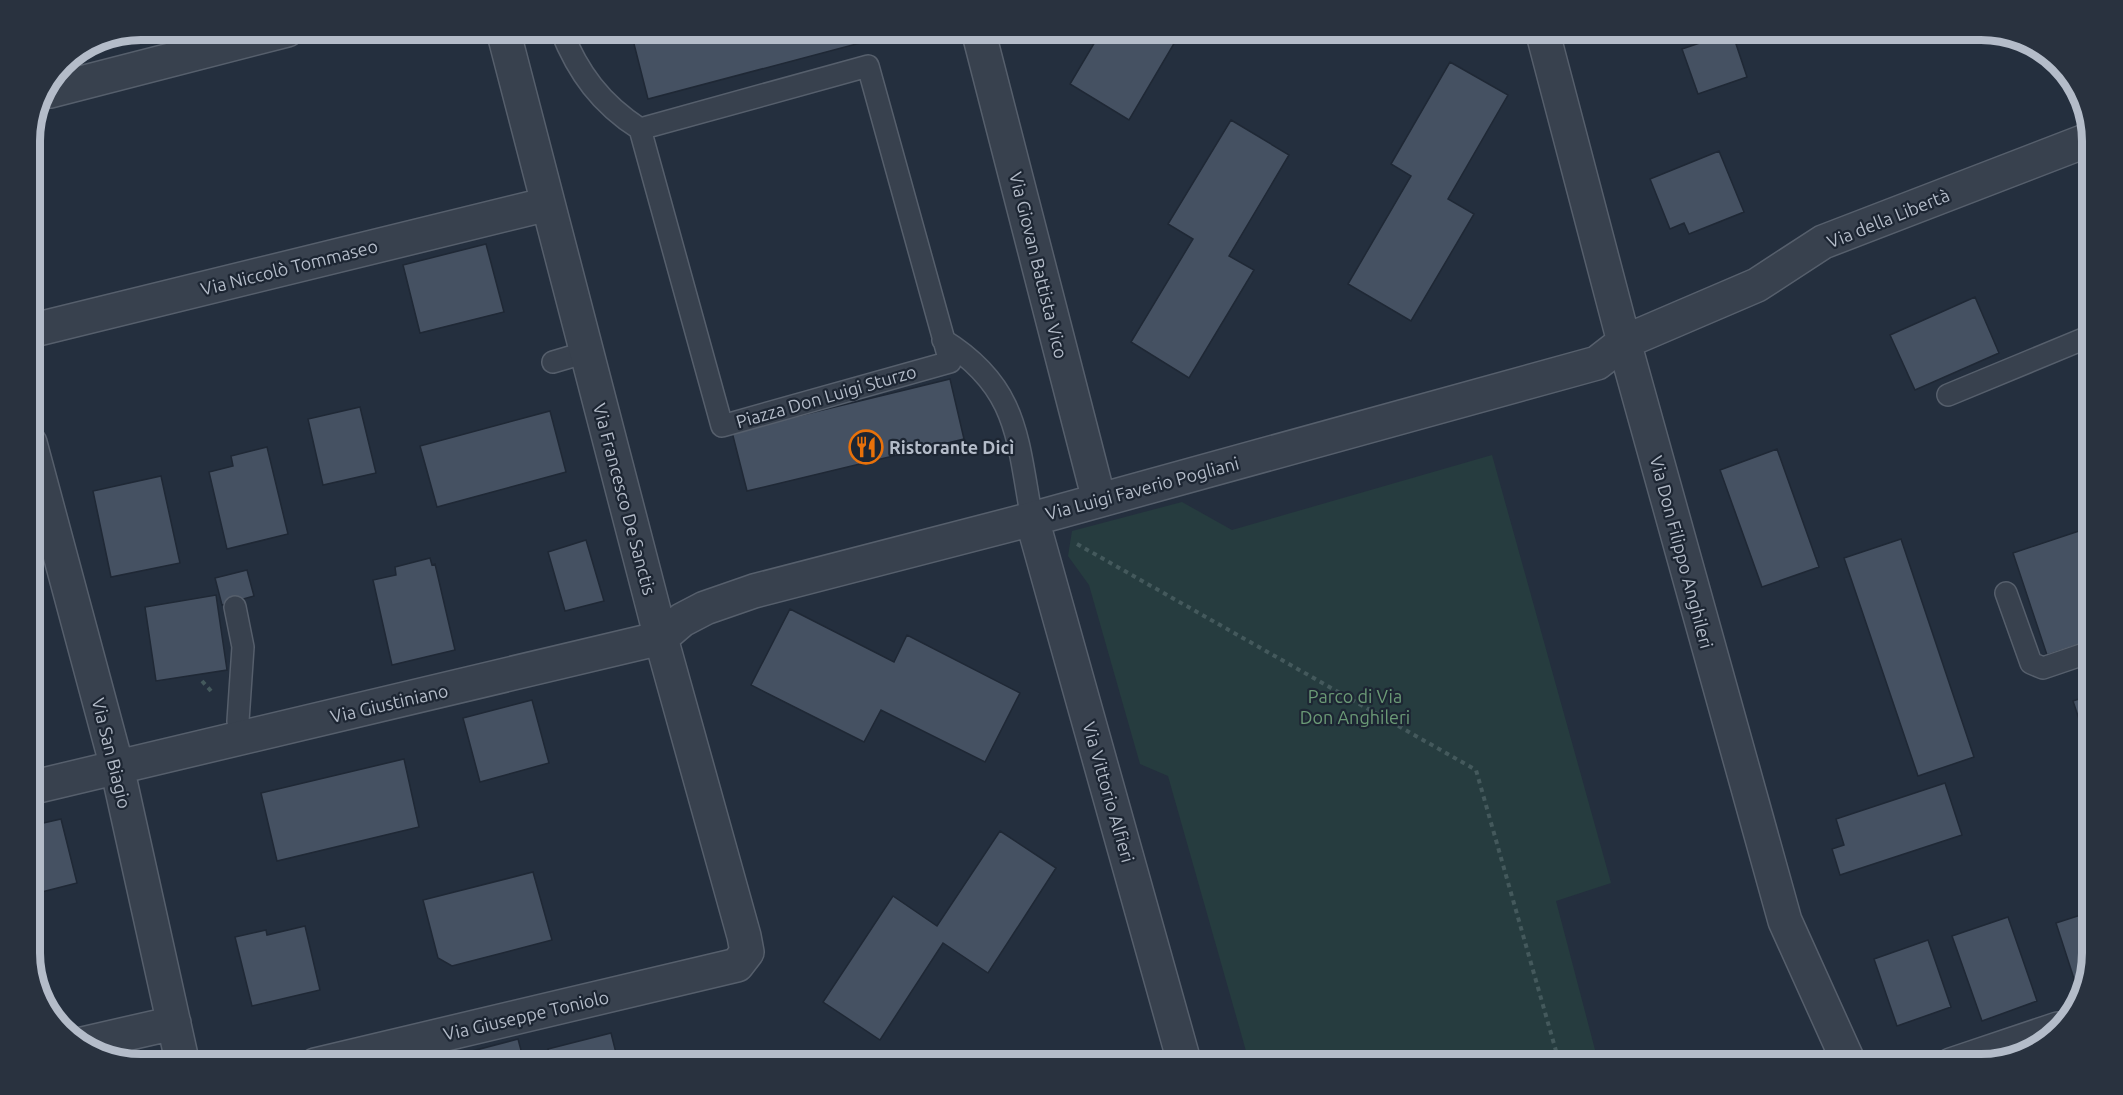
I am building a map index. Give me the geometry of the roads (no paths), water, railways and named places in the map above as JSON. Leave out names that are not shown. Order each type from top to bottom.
[{"type":"street","points":[[56,89],[248,40]]},
{"type":"street","name":"Via Francesco De Sanctis","points":[[506,40],[661,638],[744,936],[747,952],[737,965]]},
{"type":"street","name":"Via Giovan Battista Vico","points":[[981,40],[1099,500]]},
{"type":"street","name":"Via Don Filippo Anghileri","points":[[1545,40],[1624,342],[1785,921],[1845,1054]]},
{"type":"street","name":"Via della Libertà","points":[[1624,342],[1757,285],[1823,242],[2082,142]]},
{"type":"street","name":"Via Niccolò Tommaseo","points":[[41,328],[548,204]]},
{"type":"street","name":"Via Luigi Faverio Pogliani","points":[[661,638],[682,620],[697,612],[754,591],[1032,519],[1597,363],[1624,342]]},
{"type":"street","name":"Via San Biagio","points":[[41,492],[117,767],[181,1054]]},
{"type":"street","name":"Via Vittorio Alfieri","points":[[1032,519],[1182,1054]]},
{"type":"street","name":"Via Giustiniano","points":[[41,785],[661,638]]},
{"type":"street","name":"Via Giuseppe Toniolo","points":[[361,1054],[737,965]]},
{"type":"street","points":[[93,1041],[174,1023]]},
{"type":"street","points":[[1984,1054],[2039,1035]]},
{"type":"lane","points":[[565,40],[571,55],[596,93],[617,114],[640,129]]},
{"type":"lane","name":"Piazza Don Luigi Sturzo","points":[[868,66],[944,340],[950,362],[722,426],[640,129],[868,66]]},
{"type":"lane","points":[[944,340],[970,357],[992,381],[1009,410],[1032,519]]},
{"type":"lane","points":[[1948,395],[2082,340]]},
{"type":"lane","points":[[553,362],[587,352]]},
{"type":"lane","points":[[2006,594],[2031,663],[2043,668],[2082,655]]},
{"type":"lane","points":[[235,607],[243,647],[237,721],[241,738]]},
{"type":"place","name":"Ristorante Dicì","points":[[866,447]]},
{"type":"park label","name":"Parco di Via Don Anghileri","points":[[1355,706]]}]
